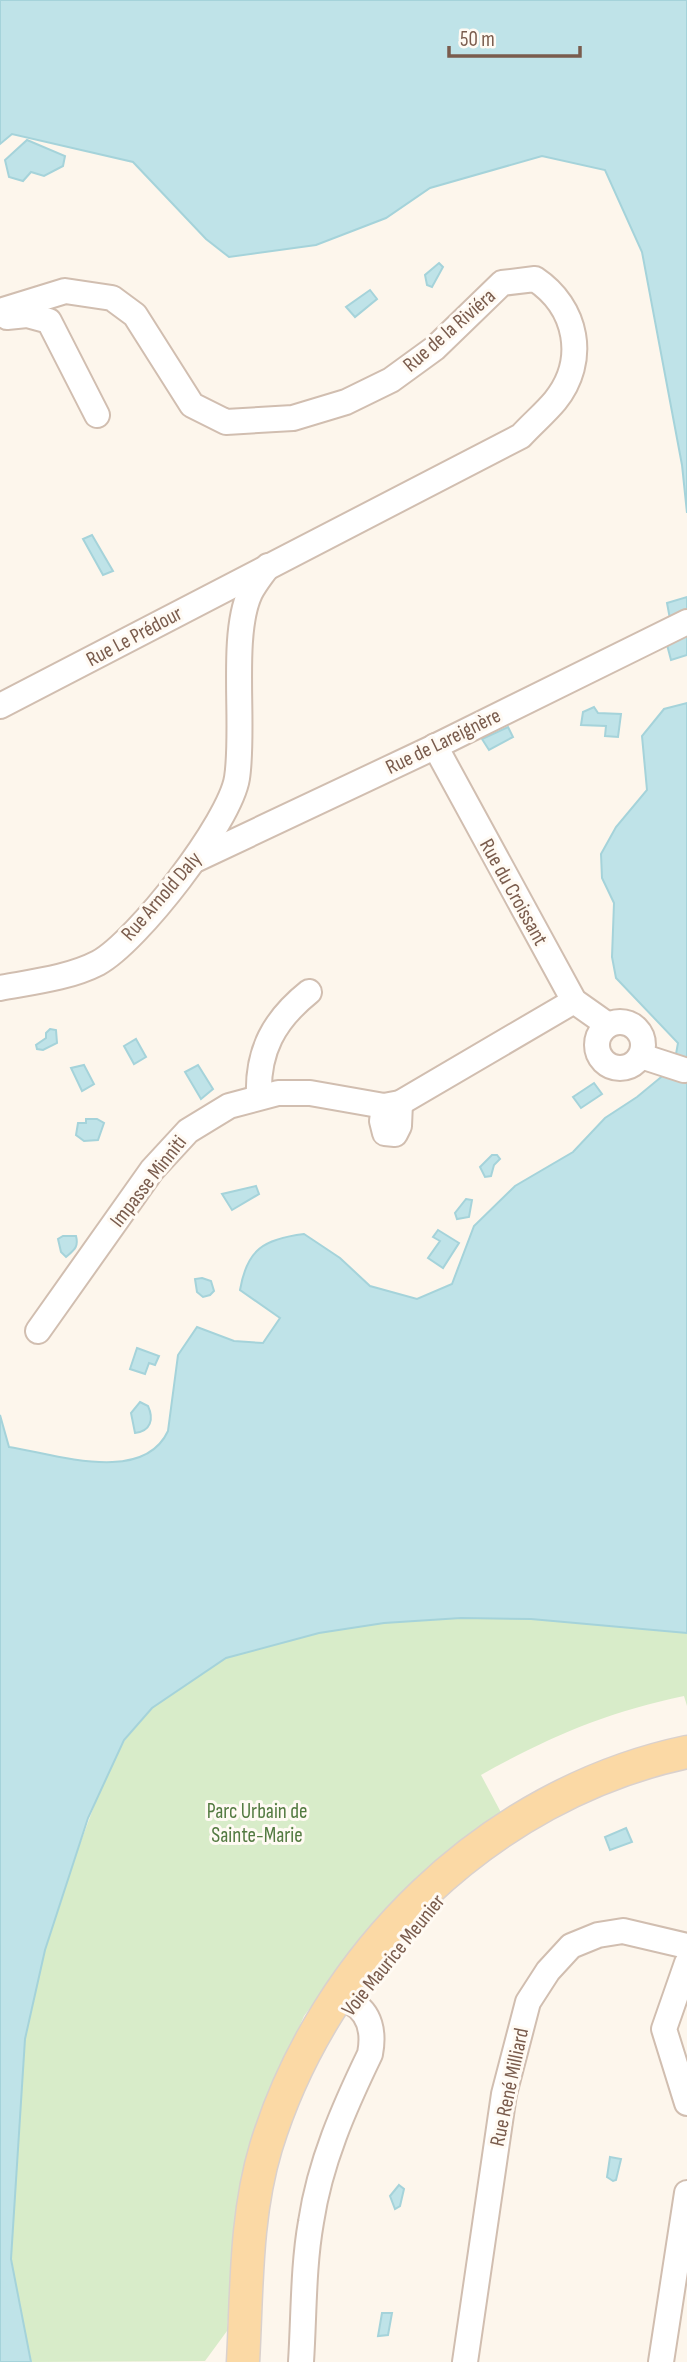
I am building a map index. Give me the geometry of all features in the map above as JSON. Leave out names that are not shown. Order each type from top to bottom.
[{"type":"main road","name":"Voie Maurice Meunier","points":[[241,2357],[247,2254],[266,2148],[289,2086],[313,2039],[350,1978],[381,1938],[442,1875],[470,1853],[540,1809],[590,1785],[644,1763],[684,1764]]},
{"type":"main road","name":"Voie Maurice Meunier","points":[[241,2357],[281,2136],[301,2086],[351,2002],[435,1900],[488,1853],[560,1809],[598,1791],[684,1764]]},
{"type":"street","name":"Rue de la Riviéra","points":[[0,311],[65,291],[112,298],[135,316],[192,405],[226,422],[293,418],[346,402],[390,380],[435,348],[502,283],[535,279],[555,292],[571,317],[575,364],[556,399],[521,436],[268,565]]},
{"type":"street","points":[[0,317],[27,315],[49,321],[97,415]]},
{"type":"street","name":"Rue Le Prédour","points":[[0,706],[268,565]]},
{"type":"street","name":"Rue Arnold Daly","points":[[0,988],[53,978],[99,962],[135,929],[197,859],[237,781],[241,639],[249,594],[268,565]]},
{"type":"street","name":"Rue de Lareignère","points":[[197,859],[687,622]]},
{"type":"street","name":"Rue du Croissant","points":[[435,746],[574,1002],[608,1025],[624,1022],[638,1030],[643,1046],[641,1056]]},
{"type":"street","points":[[259,1097],[258,1073],[268,1041],[286,1010],[309,992]]},
{"type":"street","name":"Impasse Minniti","points":[[38,1331],[152,1170],[188,1131],[229,1106],[259,1097],[310,1093],[392,1105],[574,1002]]},
{"type":"street","points":[[608,1025],[597,1040],[602,1061],[619,1069],[628,1067],[641,1056],[684,1070]]},
{"type":"street","name":"Rue René Milliard","points":[[465,2362],[504,2094],[528,2002],[548,1971],[571,1946],[598,1935],[623,1931],[687,1946]]},
{"type":"street","points":[[687,1963],[681,1995],[664,2029],[677,2050],[687,2102]]},
{"type":"street","points":[[300,2362],[310,2223],[331,2142],[370,2054],[373,2040],[367,2017],[351,2002]]},
{"type":"street","points":[[661,2362],[687,2193]]},
{"type":"green space","name":"Parc Urbain de Sainte-Marie","points":[[461,1618],[531,1619],[687,1633],[687,1706],[684,1696],[604,1718],[555,1737],[481,1775],[504,1818],[451,1851],[382,1915],[304,2016],[258,2122],[237,2201],[227,2331],[205,2361],[31,2362],[11,2259],[25,2039],[45,1950],[66,1881],[105,1777],[125,1740],[152,1707],[226,1658],[319,1633],[384,1623]]},
{"type":"water","points":[[0,0],[687,0],[687,513],[682,465],[642,252],[605,170],[542,156],[430,188],[386,218],[316,245],[229,257],[206,239],[133,162],[12,134],[0,144]]},
{"type":"water","points":[[27,140],[65,156],[63,166],[44,176],[31,172],[23,181],[9,177],[5,160]]},
{"type":"water","points":[[439,263],[443,267],[432,287],[427,285],[425,275]]},
{"type":"water","points":[[370,290],[377,299],[355,317],[346,307]]},
{"type":"water","points":[[92,535],[113,571],[103,575],[83,539]]},
{"type":"water","points":[[687,597],[687,614],[670,619],[667,603]]},
{"type":"water","points":[[687,631],[687,655],[671,660],[666,641]]},
{"type":"water","points":[[687,703],[687,1633],[531,1619],[461,1618],[384,1623],[319,1633],[226,1658],[152,1708],[124,1740],[88,1818],[45,1950],[25,2039],[11,2259],[31,2362],[0,2362],[0,1415],[9,1447],[96,1462],[119,1462],[139,1457],[156,1447],[168,1431],[178,1355],[197,1327],[234,1341],[263,1343],[280,1318],[240,1290],[247,1265],[260,1248],[278,1239],[304,1234],[340,1258],[370,1286],[417,1299],[452,1284],[474,1226],[515,1186],[573,1152],[605,1118],[684,1063],[676,1054],[678,1043],[616,978],[612,957],[614,903],[602,878],[601,854],[616,827],[647,790],[642,736],[664,709]]},
{"type":"water","points":[[594,707],[598,713],[621,714],[618,737],[605,736],[606,726],[581,725],[583,712]]},
{"type":"water","points":[[508,727],[513,737],[489,750],[482,739]]},
{"type":"water","points":[[50,1029],[56,1030],[57,1043],[43,1050],[37,1049],[36,1045],[46,1038]]},
{"type":"water","points":[[136,1039],[146,1057],[134,1064],[124,1046]]},
{"type":"water","points":[[84,1065],[94,1084],[82,1091],[71,1068]]},
{"type":"water","points":[[198,1065],[213,1089],[201,1099],[185,1072]]},
{"type":"water","points":[[594,1083],[602,1094],[581,1108],[573,1097]]},
{"type":"water","points":[[86,1119],[97,1119],[104,1123],[98,1140],[84,1141],[76,1135],[78,1123],[86,1123]]},
{"type":"water","points":[[492,1155],[497,1155],[500,1159],[494,1165],[491,1176],[485,1177],[480,1167]]},
{"type":"water","points":[[256,1186],[259,1194],[232,1210],[222,1194]]},
{"type":"water","points":[[466,1199],[472,1200],[469,1217],[457,1219],[455,1213]]},
{"type":"water","points":[[438,1230],[459,1243],[443,1268],[428,1258],[440,1241],[433,1237]]},
{"type":"water","points":[[63,1236],[76,1236],[77,1240],[75,1248],[66,1257],[61,1252],[58,1239]]},
{"type":"water","points":[[195,1279],[211,1281],[214,1291],[203,1297],[197,1292]]},
{"type":"water","points":[[137,1348],[159,1356],[155,1365],[149,1363],[145,1374],[130,1369]]},
{"type":"water","points":[[140,1402],[148,1406],[151,1420],[145,1430],[135,1433],[131,1413]]},
{"type":"water","points":[[626,1828],[632,1842],[610,1850],[605,1837]]},
{"type":"water","points":[[610,2157],[621,2159],[616,2180],[613,2181],[607,2177]]},
{"type":"water","points":[[399,2185],[404,2189],[400,2206],[395,2209],[390,2196]]},
{"type":"water","points":[[382,2313],[392,2313],[388,2335],[378,2336]]}]
